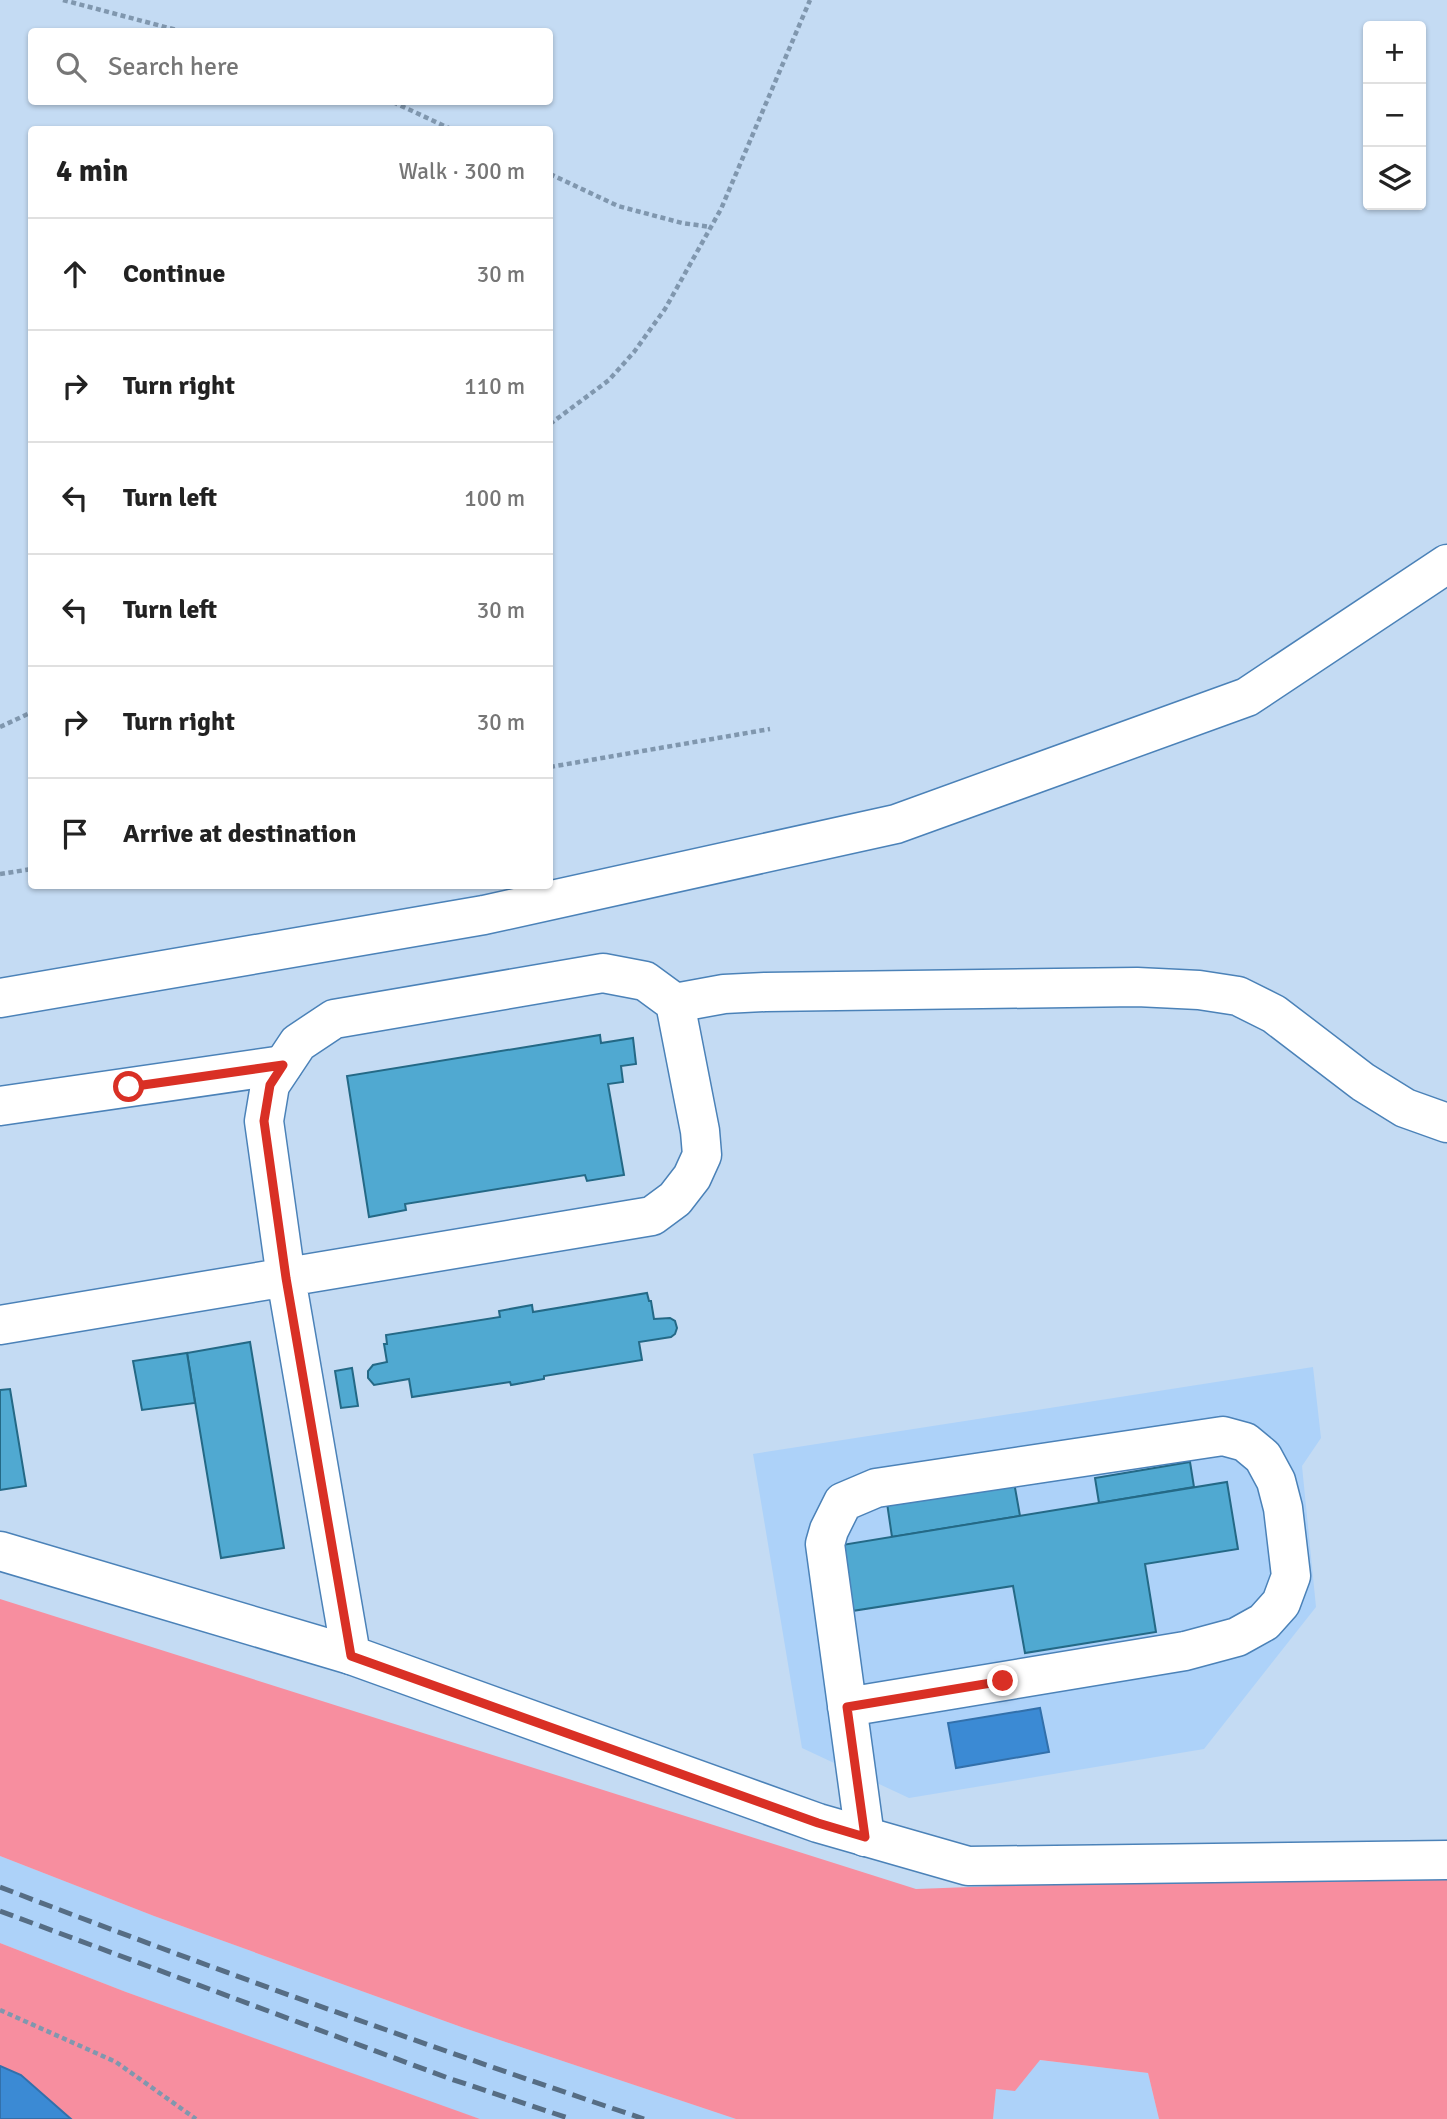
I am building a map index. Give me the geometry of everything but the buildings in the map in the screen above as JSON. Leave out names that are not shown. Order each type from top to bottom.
[{"type":"main road","points":[[0,998],[484,915],[896,824],[1247,697],[1447,564]]},
{"type":"main road","points":[[0,1325],[286,1278],[652,1216],[675,1199],[692,1177],[702,1155],[700,1131],[675,1003],[645,981],[603,973],[334,1019],[298,1043],[270,1085],[264,1121],[286,1278],[351,1656]]},
{"type":"main road","points":[[675,1003],[724,994],[765,992],[1137,987],[1199,990],[1238,996],[1274,1014],[1405,1108],[1447,1123]]},
{"type":"main road","points":[[0,1105],[283,1065]]},
{"type":"main road","points":[[847,1707],[1185,1651],[1237,1637],[1264,1622],[1281,1603],[1291,1576],[1283,1508],[1276,1481],[1263,1457],[1245,1442],[1223,1436],[876,1488],[843,1502],[825,1544],[847,1707],[865,1837]]},
{"type":"main road","points":[[0,1551],[351,1656],[805,1819],[968,1866],[1447,1860]]},
{"type":"path","points":[[64,0],[169,28]]},
{"type":"path","points":[[553,422],[609,380],[634,352],[665,309],[711,227],[810,0]]},
{"type":"path","points":[[399,105],[444,126]]},
{"type":"path","points":[[553,175],[618,206],[682,223],[711,227]]},
{"type":"path","points":[[0,727],[28,714]]},
{"type":"path","points":[[553,766],[771,729]]},
{"type":"path","points":[[0,874],[28,870]]},
{"type":"path","points":[[0,2010],[116,2062],[197,2119]]},
{"type":"shaded area","points":[[1313,1367],[1321,1438],[1302,1466],[1316,1607],[1204,1749],[909,1798],[802,1748],[753,1454]]},
{"type":"shaded area","points":[[0,1599],[916,1889],[1239,1877],[1447,1878],[1447,2119],[1159,2119],[1148,2073],[1040,2060],[1015,2091],[996,2089],[993,2119],[736,2119],[464,2028],[154,1916],[0,1856]]},
{"type":"shaded area","points":[[0,1856],[154,1916],[464,2028],[736,2119],[480,2119],[437,2105],[126,1992],[0,1943]]},
{"type":"shaded area","points":[[0,1943],[126,1992],[480,2119],[71,2119],[21,2075],[0,2066]]},
{"type":"shaded area","points":[[1039,2060],[1148,2073],[1159,2119],[993,2119],[996,2089],[1015,2090]]},
{"type":"water","points":[[1040,1708],[1049,1752],[956,1768],[948,1723]]},
{"type":"water","points":[[0,2066],[21,2075],[71,2119],[0,2119]]},
{"type":"railway","points":[[0,1887],[320,2006],[644,2119]]},
{"type":"railway","points":[[0,1911],[448,2078],[571,2119]]},
{"type":"route","points":[[129,1087],[283,1065],[270,1085],[264,1121],[286,1278],[351,1656],[818,1823],[865,1837],[847,1707],[1003,1681]]}]
